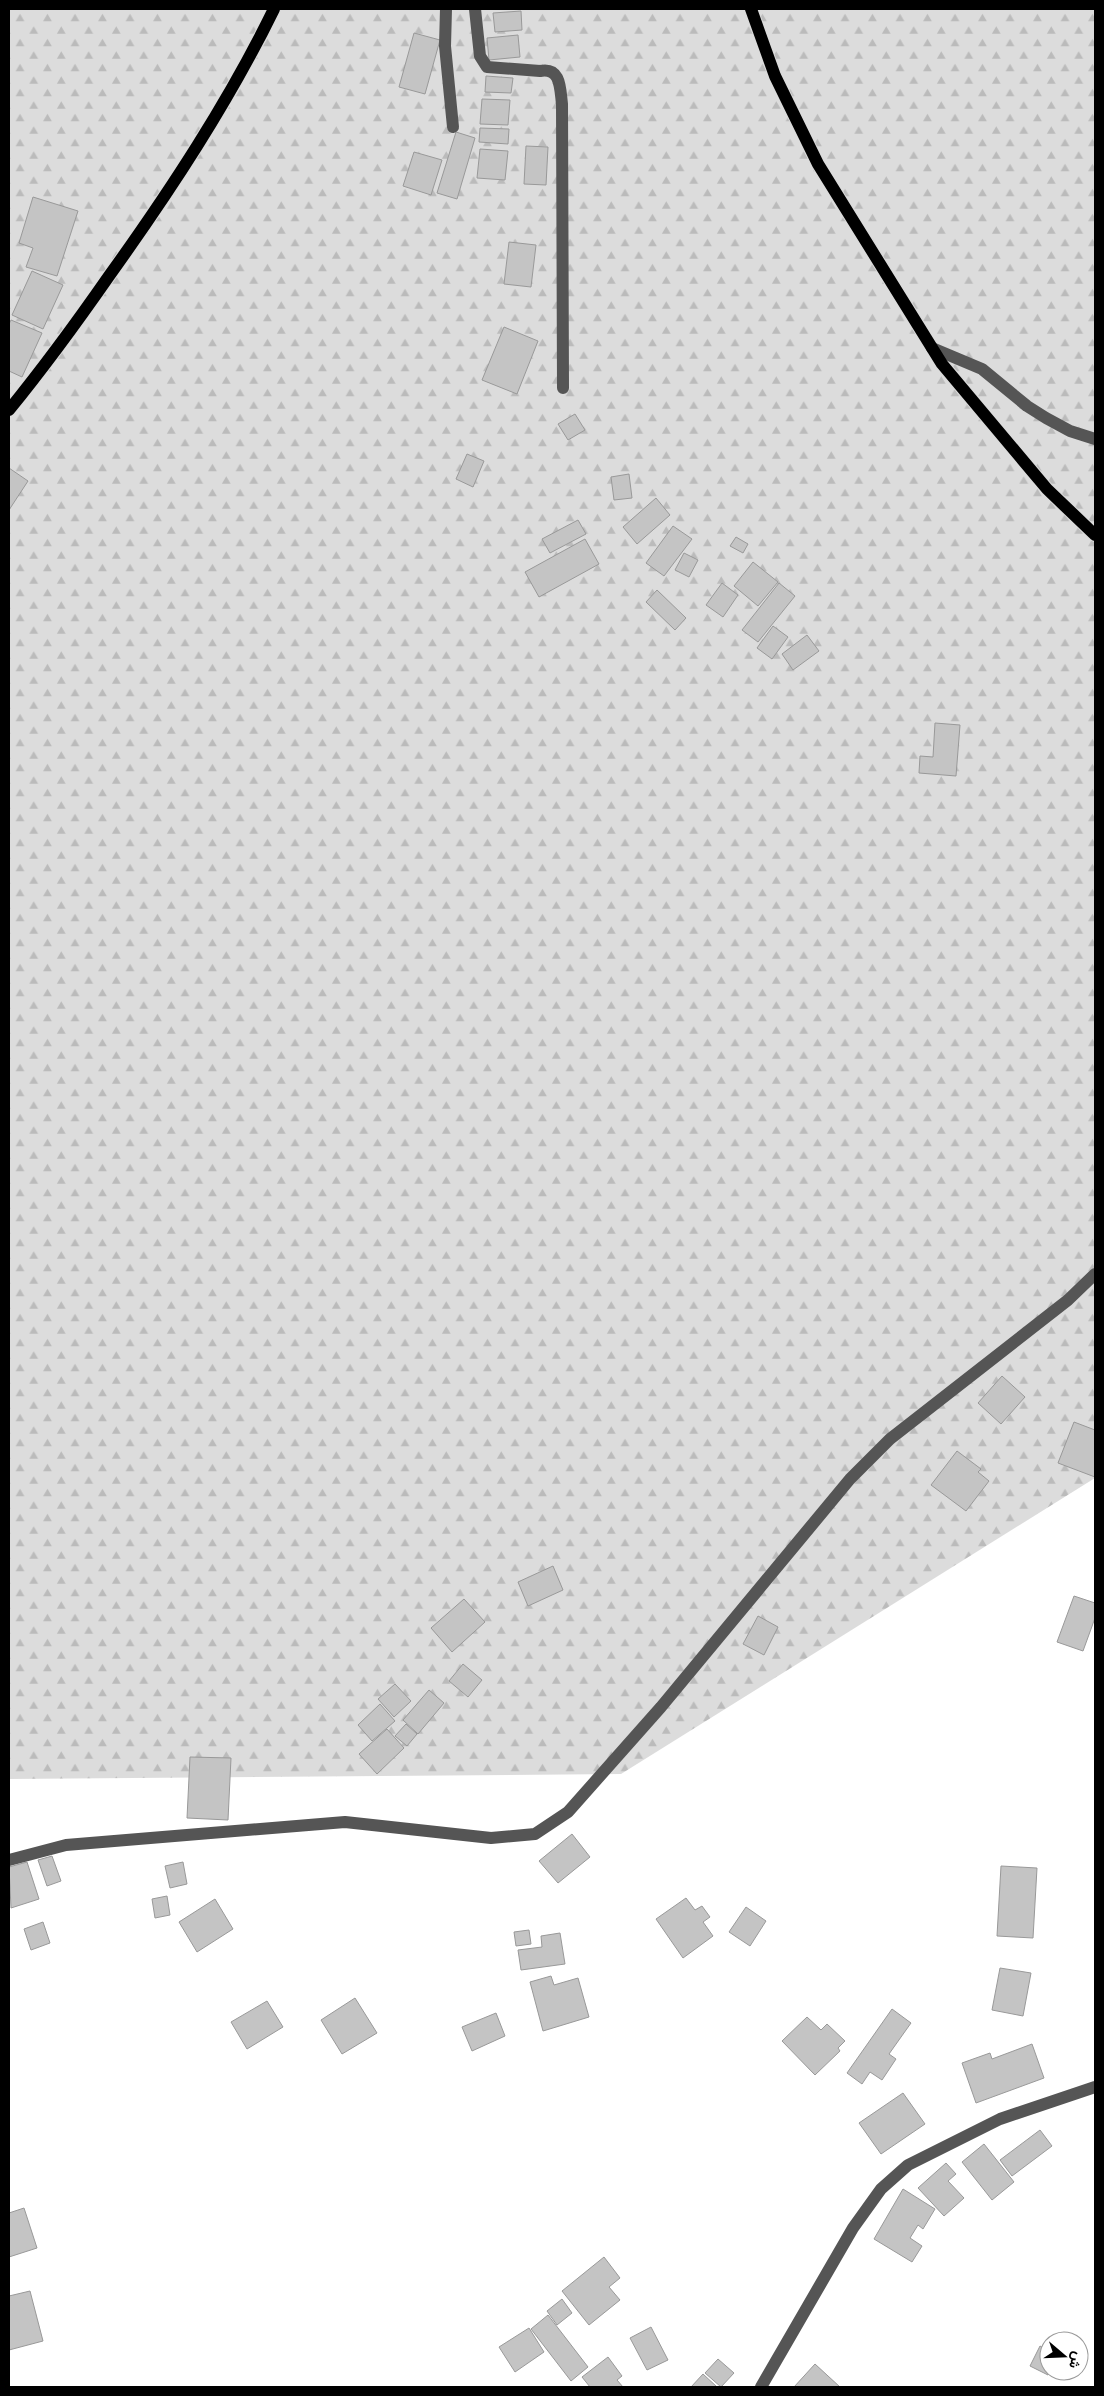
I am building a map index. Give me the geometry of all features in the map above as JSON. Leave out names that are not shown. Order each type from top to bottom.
[{"type":"main road","points":[[9,410],[53,354],[159,207],[251,54],[274,9]]},
{"type":"main road","points":[[750,9],[775,76],[818,164],[942,364],[1048,488],[1095,535]]},
{"type":"street","points":[[446,9],[445,46],[453,127]]},
{"type":"street","points":[[474,9],[480,56],[487,67],[548,70],[555,73],[559,79],[562,104],[563,388]]},
{"type":"street","points":[[932,348],[982,369],[1027,406],[1046,418],[1070,431],[1095,439]]},
{"type":"street","points":[[9,1860],[66,1845],[345,1822],[491,1838],[535,1834],[568,1812],[661,1707],[850,1478],[890,1439],[1068,1300],[1095,1274]]},
{"type":"street","points":[[761,2387],[853,2228],[881,2189],[908,2165],[1000,2119],[1095,2086]]},
{"type":"green space","points":[[9,9],[1095,9],[1095,1478],[621,1774],[9,1779]]},
{"type":"building","points":[[521,11],[522,30],[495,32],[493,13]]},
{"type":"building","points":[[414,33],[440,40],[425,94],[399,87]]},
{"type":"building","points":[[518,35],[520,57],[489,60],[487,38]]},
{"type":"building","points":[[486,76],[513,78],[511,93],[485,92]]},
{"type":"building","points":[[482,99],[510,100],[508,125],[480,124]]},
{"type":"building","points":[[480,128],[509,129],[508,144],[479,142]]},
{"type":"building","points":[[456,132],[475,138],[457,199],[437,193]]},
{"type":"building","points":[[526,146],[548,147],[546,185],[524,184]]},
{"type":"building","points":[[480,149],[508,151],[505,180],[477,178]]},
{"type":"building","points":[[414,152],[442,160],[431,195],[403,186]]},
{"type":"building","points":[[33,197],[78,211],[57,276],[26,267],[33,248],[19,243]]},
{"type":"building","points":[[509,242],[536,245],[531,287],[504,284]]},
{"type":"building","points":[[32,271],[63,285],[43,329],[12,315]]},
{"type":"building","points":[[11,320],[42,333],[22,377],[9,371],[9,324]]},
{"type":"building","points":[[504,327],[538,341],[517,394],[482,380]]},
{"type":"building","points":[[575,414],[585,430],[568,440],[558,424]]},
{"type":"building","points":[[467,454],[484,461],[473,487],[456,479]]},
{"type":"building","points":[[9,468],[28,481],[9,510]]},
{"type":"building","points":[[629,474],[632,498],[614,500],[611,477]]},
{"type":"building","points":[[656,498],[670,515],[637,544],[623,527]]},
{"type":"building","points":[[578,520],[586,534],[550,553],[542,539]]},
{"type":"building","points":[[673,526],[692,539],[664,576],[646,563]]},
{"type":"building","points":[[736,537],[748,544],[743,553],[730,546]]},
{"type":"building","points":[[585,539],[599,564],[539,597],[525,572]]},
{"type":"building","points":[[684,553],[698,560],[689,577],[675,570]]},
{"type":"building","points":[[753,562],[778,582],[758,606],[734,586]]},
{"type":"building","points":[[722,583],[738,595],[723,617],[706,605]]},
{"type":"building","points":[[779,583],[795,596],[758,642],[742,630]]},
{"type":"building","points":[[657,590],[686,618],[675,630],[646,602]]},
{"type":"building","points":[[773,626],[788,637],[772,659],[757,648]]},
{"type":"building","points":[[807,635],[819,651],[793,670],[782,654]]},
{"type":"building","points":[[935,723],[960,725],[956,776],[919,773],[920,756],[933,757]]},
{"type":"building","points":[[1002,1376],[1025,1397],[1001,1424],[978,1403]]},
{"type":"building","points":[[1074,1422],[1095,1430],[1095,1477],[1058,1463]]},
{"type":"building","points":[[957,1451],[981,1469],[978,1472],[989,1481],[966,1511],[931,1485]]},
{"type":"building","points":[[553,1566],[563,1590],[528,1606],[518,1582]]},
{"type":"building","points":[[1074,1596],[1095,1603],[1095,1618],[1083,1651],[1057,1642]]},
{"type":"building","points":[[464,1599],[485,1622],[452,1652],[431,1628]]},
{"type":"building","points":[[758,1616],[778,1627],[764,1655],[743,1644]]},
{"type":"building","points":[[463,1664],[482,1680],[468,1697],[449,1681]]},
{"type":"building","points":[[395,1684],[411,1701],[394,1717],[378,1699]]},
{"type":"building","points":[[429,1690],[444,1703],[418,1734],[403,1720]]},
{"type":"building","points":[[380,1704],[395,1721],[372,1741],[358,1725]]},
{"type":"building","points":[[406,1724],[417,1734],[407,1746],[395,1736]]},
{"type":"building","points":[[387,1729],[404,1748],[377,1774],[359,1754]]},
{"type":"building","points":[[190,1757],[231,1758],[228,1820],[187,1818]]},
{"type":"building","points":[[572,1834],[590,1857],[558,1883],[539,1861]]},
{"type":"building","points":[[52,1856],[61,1881],[47,1886],[38,1860]]},
{"type":"building","points":[[27,1862],[39,1899],[11,1908],[9,1867]]},
{"type":"building","points":[[183,1862],[187,1884],[170,1888],[165,1866]]},
{"type":"building","points":[[1001,1866],[1037,1868],[1033,1938],[997,1936]]},
{"type":"building","points":[[167,1896],[170,1915],[155,1918],[152,1899]]},
{"type":"building","points":[[686,1898],[695,1910],[702,1906],[710,1917],[703,1922],[713,1936],[683,1958],[656,1919]]},
{"type":"building","points":[[215,1899],[233,1929],[197,1952],[179,1922]]},
{"type":"building","points":[[746,1907],[766,1921],[750,1946],[729,1932]]},
{"type":"building","points":[[43,1922],[50,1943],[31,1950],[24,1929]]},
{"type":"building","points":[[529,1930],[531,1944],[516,1946],[514,1932]]},
{"type":"building","points":[[560,1933],[565,1964],[521,1970],[518,1950],[542,1947],[541,1936]]},
{"type":"building","points":[[1000,1968],[1031,1973],[1023,2016],[992,2010]]},
{"type":"building","points":[[551,1976],[554,1985],[578,1978],[589,2017],[543,2031],[530,1982]]},
{"type":"building","points":[[355,1998],[377,2033],[342,2054],[321,2020]]},
{"type":"building","points":[[267,2001],[283,2027],[247,2049],[231,2022]]},
{"type":"building","points":[[892,2009],[911,2023],[889,2054],[896,2059],[882,2080],[870,2072],[862,2084],[847,2073]]},
{"type":"building","points":[[496,2013],[505,2036],[472,2051],[462,2027]]},
{"type":"building","points":[[807,2017],[821,2030],[827,2024],[845,2041],[838,2048],[840,2051],[815,2075],[782,2041]]},
{"type":"building","points":[[1032,2044],[1044,2078],[976,2103],[962,2063],[990,2053],[992,2059]]},
{"type":"building","points":[[903,2093],[925,2124],[881,2154],[859,2123]]},
{"type":"building","points":[[1040,2130],[1052,2146],[1012,2176],[1000,2160]]},
{"type":"building","points":[[984,2144],[1014,2182],[992,2200],[962,2162]]},
{"type":"building","points":[[946,2163],[956,2174],[948,2181],[964,2198],[944,2216],[918,2188]]},
{"type":"building","points":[[903,2189],[935,2209],[923,2229],[918,2225],[910,2238],[922,2246],[912,2262],[874,2239]]},
{"type":"building","points":[[24,2208],[37,2248],[9,2257],[9,2213]]},
{"type":"building","points":[[604,2257],[620,2278],[609,2287],[620,2300],[589,2325],[562,2291]]},
{"type":"building","points":[[30,2291],[43,2341],[9,2350],[9,2296]]},
{"type":"building","points":[[562,2299],[572,2313],[557,2325],[547,2311]]},
{"type":"building","points":[[548,2315],[588,2367],[571,2381],[531,2329]]},
{"type":"building","points":[[651,2327],[668,2360],[647,2370],[630,2338]]},
{"type":"building","points":[[529,2328],[544,2352],[515,2372],[499,2347]]},
{"type":"building","points":[[1039,2348],[1039,2370],[1030,2366]]},
{"type":"building","points":[[608,2357],[622,2376],[617,2380],[623,2387],[590,2387],[582,2377]]},
{"type":"building","points":[[718,2359],[734,2373],[721,2387],[705,2373]]},
{"type":"building","points":[[815,2364],[840,2387],[794,2387]]},
{"type":"building","points":[[703,2374],[717,2387],[691,2387]]}]
